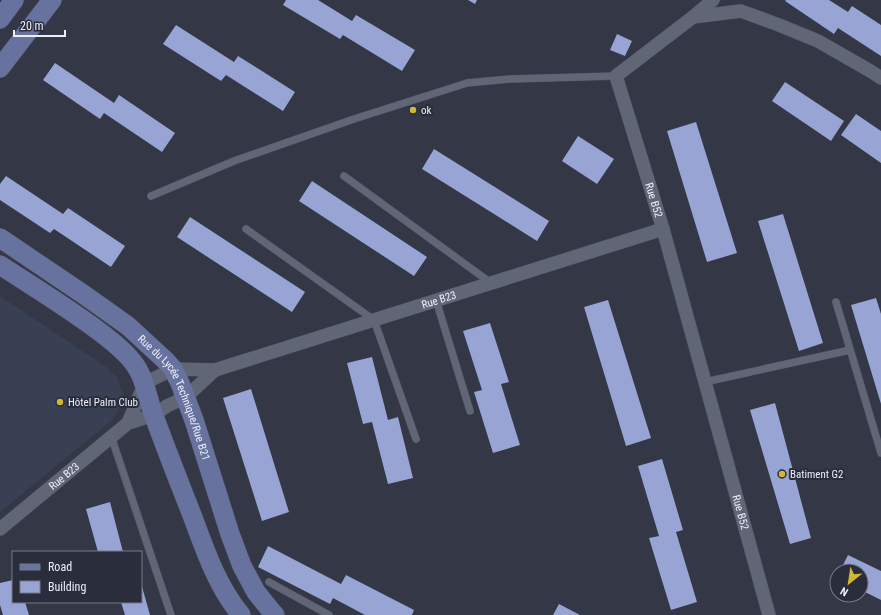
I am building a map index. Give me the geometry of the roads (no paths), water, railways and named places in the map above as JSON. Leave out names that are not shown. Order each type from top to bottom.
[{"type":"street","points":[[0,19],[14,0]]},
{"type":"street","points":[[0,68],[52,0]]},
{"type":"street","points":[[616,76],[713,0]]},
{"type":"street","points":[[693,17],[741,12],[779,25],[818,41],[881,78]]},
{"type":"street","name":"Rue B52","points":[[616,76],[663,229],[769,615]]},
{"type":"street","name":"Rue B23","points":[[215,370],[663,229]]},
{"type":"street","name":"Rue du Lycée Technique/Rue B21","points":[[0,238],[128,326],[173,369],[186,397],[230,534],[242,566],[256,592],[275,615]]},
{"type":"street","name":"Rue du Lycée Technique/Rue B21","points":[[0,265],[79,316],[111,340],[132,361],[141,377],[154,415],[218,581],[234,607],[241,615]]},
{"type":"street","points":[[128,423],[144,385],[151,380],[173,369],[215,370]]},
{"type":"street","points":[[128,423],[154,415],[167,406],[186,397],[215,370]]},
{"type":"street","name":"Rue B23","points":[[0,529],[128,423]]},
{"type":"lane","points":[[151,196],[234,161],[354,119],[467,83],[510,79],[616,76]]},
{"type":"lane","points":[[344,176],[491,283]]},
{"type":"lane","points":[[246,229],[374,320],[416,439]]},
{"type":"lane","points":[[436,300],[470,411]]},
{"type":"lane","points":[[836,302],[881,453]]},
{"type":"lane","points":[[705,382],[850,350]]},
{"type":"lane","points":[[111,436],[171,615]]},
{"type":"lane","points":[[269,582],[328,615]]},
{"type":"place","name":"ok","points":[[413,110]]},
{"type":"place","name":"Hôtel Palm Club","points":[[60,402]]},
{"type":"place","name":"Batiment G2","points":[[782,474]]}]
